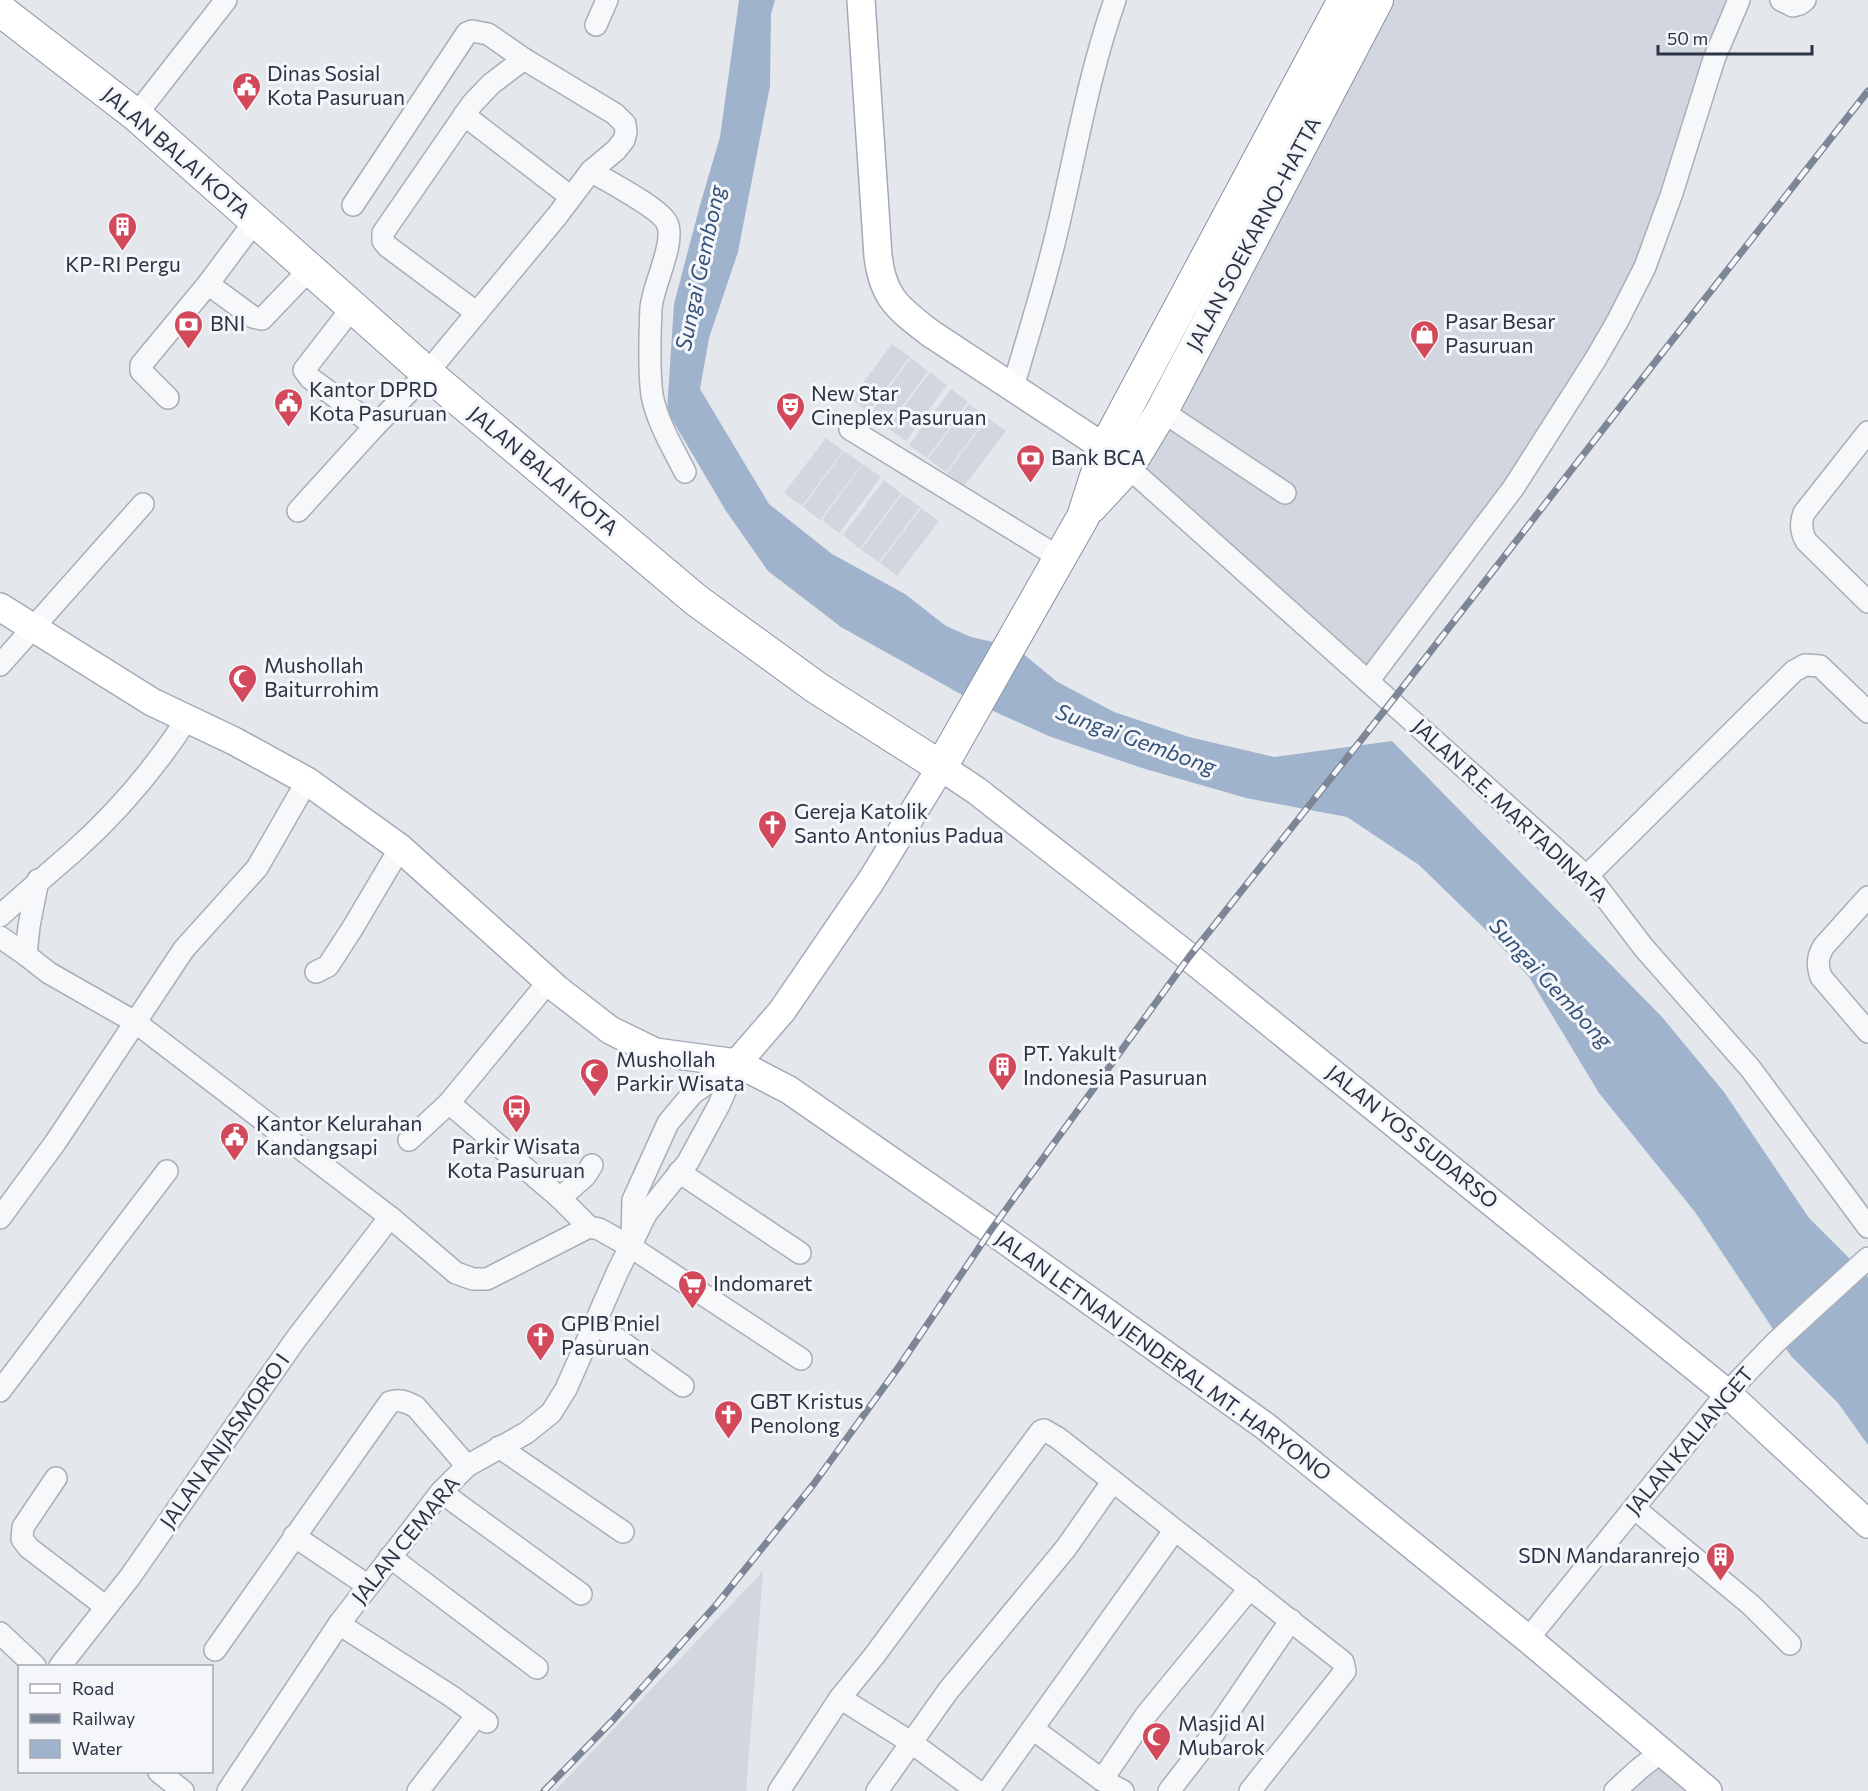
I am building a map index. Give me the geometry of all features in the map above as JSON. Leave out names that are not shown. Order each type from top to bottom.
[{"type":"highway","name":"JALAN SOEKARNO-HATTA","points":[[1117,458],[1344,0]]},
{"type":"highway","name":"JALAN SOEKARNO-HATTA","points":[[1117,458],[1162,411],[1377,0]]},
{"type":"highway","name":"JALAN BALAI KOTA","points":[[0,10],[136,116],[352,308],[696,600],[817,688],[941,767]]},
{"type":"highway","points":[[941,767],[1117,458]]},
{"type":"main road","points":[[861,0],[874,217],[881,278],[890,298],[930,333],[1117,458]]},
{"type":"main road","name":"JALAN LETNAN JENDERAL MT. HARYONO","points":[[0,607],[152,702],[277,763],[307,781],[400,848],[557,989],[610,1030],[655,1052],[737,1063],[789,1090],[991,1230],[1265,1426],[1528,1639],[1708,1791]]},
{"type":"main road","points":[[737,1063],[782,1011],[871,881],[941,767]]},
{"type":"main road","name":"JALAN YOS SUDARSO","points":[[941,767],[977,791],[1189,957],[1727,1393],[1868,1524]]},
{"type":"street","points":[[136,116],[226,0]]},
{"type":"street","points":[[596,25],[607,0]]},
{"type":"street","points":[[1013,387],[1064,205],[1094,66],[1115,0]]},
{"type":"street","points":[[1369,680],[1514,488],[1617,322],[1645,267],[1672,193],[1714,59],[1739,0]]},
{"type":"street","points":[[1781,0],[1794,6],[1805,0]]},
{"type":"street","points":[[298,511],[375,426],[428,373],[591,171],[616,150],[624,140],[625,124],[615,114],[488,34],[472,31],[467,33],[353,205]]},
{"type":"street","points":[[477,313],[387,246],[383,238],[387,227],[464,115],[491,84],[524,58]]},
{"type":"street","points":[[464,115],[571,197]]},
{"type":"street","points":[[591,171],[658,212],[668,224],[666,249],[651,306],[652,396],[685,472]]},
{"type":"street","points":[[168,398],[141,371],[141,365],[208,284],[255,221]]},
{"type":"street","points":[[208,284],[253,317],[262,319],[309,270]]},
{"type":"street","points":[[352,308],[304,370],[310,378],[375,426]]},
{"type":"street","points":[[1162,411],[1285,493]]},
{"type":"street","points":[[850,429],[1060,558]]},
{"type":"street","points":[[1868,432],[1804,513],[1801,521],[1806,541],[1868,602]]},
{"type":"street","name":"JALAN R.E. MARTADINATA","points":[[1117,458],[1369,680],[1596,885],[1644,948],[1750,1068],[1868,1227]]},
{"type":"street","points":[[0,665],[143,504]]},
{"type":"street","points":[[1587,876],[1794,671],[1809,664],[1820,666],[1868,712]]},
{"type":"street","points":[[0,916],[38,880],[74,851],[137,787],[163,755],[187,719]]},
{"type":"street","points":[[0,1218],[55,1143],[184,950],[257,868],[307,781]]},
{"type":"street","points":[[316,972],[328,966],[400,848]]},
{"type":"street","points":[[26,955],[38,880]]},
{"type":"street","points":[[1868,897],[1824,946],[1818,955],[1817,968],[1821,977],[1868,1032]]},
{"type":"street","points":[[0,937],[49,973],[135,1022],[390,1217],[456,1274],[473,1280],[487,1279],[589,1227]]},
{"type":"street","points":[[410,1140],[448,1103],[549,981]]},
{"type":"street","name":"JALAN CEMARA","points":[[228,1791],[339,1624],[441,1492],[467,1466],[526,1433],[551,1413],[566,1389],[646,1214],[688,1162],[719,1105],[737,1063]]},
{"type":"street","name":"JALAN CEMARA","points":[[631,1247],[633,1200],[668,1123],[693,1093],[737,1063]]},
{"type":"street","points":[[448,1103],[560,1198],[589,1227],[599,1229],[631,1247],[801,1359]]},
{"type":"street","points":[[560,1198],[585,1176],[592,1165]]},
{"type":"street","points":[[0,1391],[167,1171]]},
{"type":"street","points":[[679,1172],[801,1253]]},
{"type":"street","name":"JALAN ANJASMORO I","points":[[61,1665],[136,1567],[296,1339],[390,1217]]},
{"type":"street","name":"JALAN KALIANGET","points":[[1528,1639],[1727,1393],[1775,1343],[1867,1259]]},
{"type":"street","points":[[595,1323],[683,1386]]},
{"type":"street","points":[[215,1650],[390,1402],[397,1400],[416,1407],[467,1466]]},
{"type":"street","points":[[779,1791],[840,1698],[1044,1430],[1058,1438],[1343,1662],[1345,1671],[1250,1791]]},
{"type":"street","points":[[499,1447],[622,1532]]},
{"type":"street","points":[[56,1478],[23,1527],[22,1539],[29,1548],[106,1607]]},
{"type":"street","points":[[877,1791],[948,1691],[1066,1548],[1113,1482]]},
{"type":"street","points":[[441,1492],[581,1594]]},
{"type":"street","points":[[1634,1508],[1751,1605],[1790,1644]]},
{"type":"street","points":[[988,1791],[1174,1531]]},
{"type":"street","points":[[294,1536],[367,1585]]},
{"type":"street","points":[[390,1557],[537,1668]]},
{"type":"street","points":[[1102,1780],[1146,1715],[1250,1588]]},
{"type":"street","points":[[1169,1791],[1214,1734],[1291,1620]]},
{"type":"street","points":[[339,1624],[482,1718],[418,1791]]},
{"type":"street","points":[[4,1645],[33,1665]]},
{"type":"street","points":[[840,1698],[912,1743],[977,1791]]},
{"type":"street","points":[[1033,1729],[1102,1780],[1123,1791]]},
{"type":"street","points":[[1615,1791],[1661,1752]]},
{"type":"street","points":[[160,1773],[183,1791]]},
{"type":"shaded area","points":[[1377,0],[1739,0],[1668,195],[1597,358],[1371,675],[1128,467]]},
{"type":"shaded area","points":[[892,344],[910,357],[868,412],[851,399]]},
{"type":"shaded area","points":[[911,358],[928,371],[887,427],[870,414]]},
{"type":"shaded area","points":[[930,372],[947,385],[906,441],[888,428]]},
{"type":"shaded area","points":[[951,389],[968,402],[927,458],[909,445]]},
{"type":"shaded area","points":[[969,404],[987,417],[946,472],[928,459]]},
{"type":"shaded area","points":[[988,418],[1006,431],[964,486],[947,473]]},
{"type":"shaded area","points":[[826,438],[843,451],[802,506],[784,493]]},
{"type":"shaded area","points":[[844,451],[862,464],[820,520],[803,507]]},
{"type":"shaded area","points":[[863,464],[881,477],[839,533],[822,520]]},
{"type":"shaded area","points":[[884,480],[901,493],[860,549],[843,535]]},
{"type":"shaded area","points":[[902,494],[920,507],[879,562],[861,550]]},
{"type":"shaded area","points":[[921,508],[939,521],[897,576],[880,563]]},
{"type":"shaded area","points":[[763,1571],[746,1791],[555,1791]]},
{"type":"shaded area","points":[[1661,1752],[1708,1791],[1615,1791]]},
{"type":"water","name":"Sungai Gembong","points":[[739,0],[775,0],[771,14],[770,86],[738,252],[709,338],[700,389],[769,504],[832,554],[905,594],[946,626],[971,637],[1015,647],[1056,681],[1114,712],[1189,737],[1274,757],[1392,741],[1662,1017],[1724,1092],[1809,1218],[1868,1277],[1868,1445],[1838,1403],[1791,1356],[1695,1212],[1599,1093],[1529,977],[1488,932],[1419,865],[1347,817],[1246,798],[1142,768],[1051,737],[980,705],[841,627],[768,571],[726,511],[667,411],[674,304],[720,137]]},
{"type":"railway","points":[[544,1791],[614,1719],[717,1604],[813,1485],[900,1365],[991,1230],[1189,957],[1868,91]]},
{"type":"place","name":"Dinas Sosial Kota Pasuruan","points":[[246,112]]},
{"type":"place","name":"KP-RI Pergu","points":[[123,252]]},
{"type":"place","name":"BNI","points":[[189,350]]},
{"type":"place","name":"Pasar Besar Pasuruan","points":[[1424,360]]},
{"type":"place","name":"Kantor DPRD Kota Pasuruan","points":[[288,428]]},
{"type":"place","name":"New Star Cineplex Pasuruan","points":[[790,432]]},
{"type":"place","name":"Bank BCA","points":[[1030,484]]},
{"type":"place","name":"Mushollah Baiturrohim","points":[[243,704]]},
{"type":"place","name":"Gereja Katolik Santo Antonius Padua","points":[[773,850]]},
{"type":"place","name":"PT. Yakult Indonesia Pasuruan","points":[[1002,1092]]},
{"type":"place","name":"Mushollah Parkir Wisata","points":[[595,1098]]},
{"type":"place","name":"Parkir Wisata Kota Pasuruan","points":[[516,1134]]},
{"type":"place","name":"Kantor Kelurahan Kandangsapi","points":[[235,1162]]},
{"type":"place","name":"Indomaret","points":[[692,1310]]},
{"type":"place","name":"GPIB Pniel Pasuruan","points":[[540,1362]]},
{"type":"place","name":"GBT Kristus Penolong","points":[[729,1440]]},
{"type":"place","name":"SDN Mandaranrejo","points":[[1721,1582]]},
{"type":"place","name":"Masjid Al Mubarok","points":[[1157,1762]]}]
